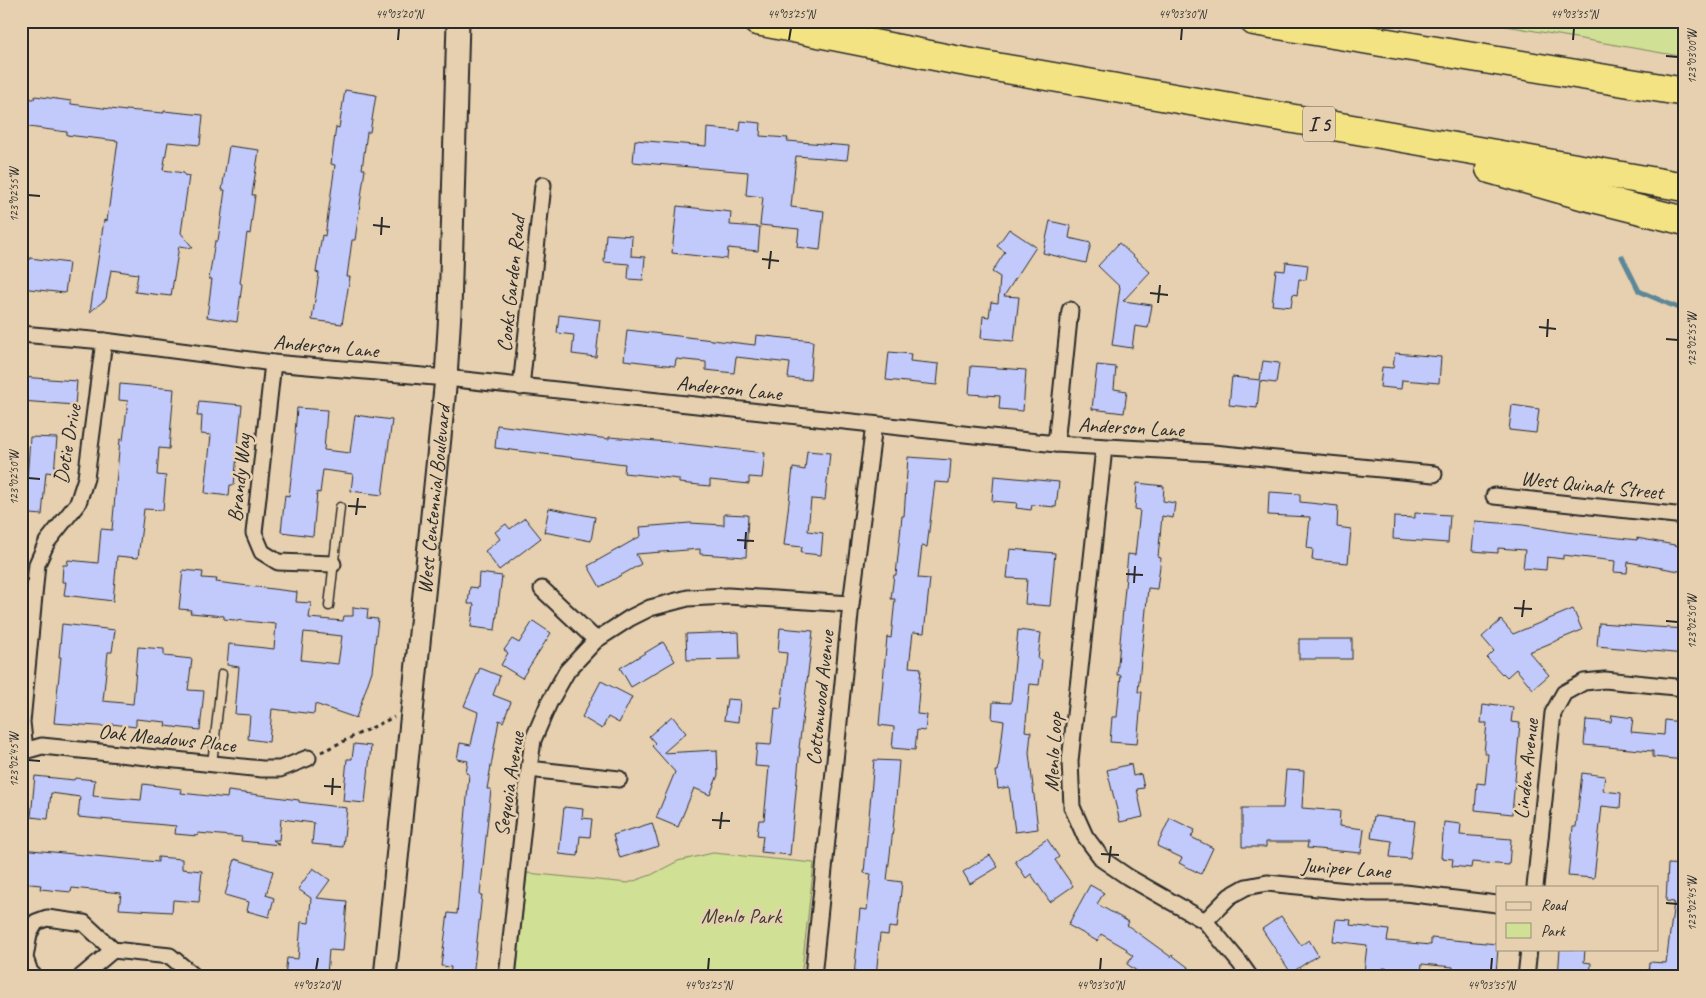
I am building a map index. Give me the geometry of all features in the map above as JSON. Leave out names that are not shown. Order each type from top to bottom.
[{"type":"highway","name":"I 5","points":[[757,21],[954,60],[1685,187]]},
{"type":"highway","points":[[1254,21],[1685,92]]},
{"type":"highway","points":[[1358,131],[1585,196],[1685,221]]},
{"type":"main road","name":"West Centennial Boulevard","points":[[385,977],[446,378],[450,312],[458,25]]},
{"type":"street","name":"Cooks Garden Road","points":[[521,387],[543,185]]},
{"type":"street","points":[[1056,444],[1070,310]]},
{"type":"street","name":"Anderson Lane","points":[[21,334],[104,341],[273,363],[446,378],[1056,444],[1213,453],[1434,474]]},
{"type":"street","name":"Dotie Drive","points":[[23,751],[22,722],[38,564],[47,542],[78,503],[86,478],[104,341]]},
{"type":"street","name":"Brandy Way","points":[[273,363],[254,533],[262,552],[278,562],[333,564]]},
{"type":"street","name":"Cottonwood Avenue","points":[[813,977],[851,604],[874,425]]},
{"type":"street","name":"Menlo Loop","points":[[1104,448],[1070,760],[1072,807],[1085,836],[1103,860],[1128,877],[1205,921],[1240,962],[1250,977]]},
{"type":"street","name":"West Quinalt Street","points":[[1494,496],[1685,516]]},
{"type":"street","points":[[542,589],[596,640]]},
{"type":"street","name":"Sequoia Avenue","points":[[507,977],[533,740],[549,703],[568,672],[596,640],[630,618],[650,608],[688,598],[728,596],[851,604]]},
{"type":"street","name":"Linden Avenue","points":[[1535,886],[1553,713],[1564,693],[1584,682],[1605,680],[1685,688]]},
{"type":"street","name":"Oak Meadows Place","points":[[23,751],[42,746],[212,764],[280,769],[308,758]]},
{"type":"street","points":[[529,769],[619,779]]},
{"type":"street","name":"Juniper Lane","points":[[1205,921],[1230,896],[1246,887],[1267,883],[1369,893],[1405,893],[1496,904]]},
{"type":"street","points":[[34,977],[25,958],[28,934],[36,922],[47,918],[84,923],[112,950],[170,956],[195,977]]},
{"type":"street","points":[[81,977],[112,950]]},
{"type":"street","points":[[1526,977],[1529,950]]},
{"type":"lane","points":[[329,606],[340,507]]},
{"type":"lane","points":[[212,764],[222,674]]},
{"type":"path","points":[[308,758],[412,707]]},
{"type":"green space","points":[[1478,21],[1685,21],[1685,57],[1495,24]]},
{"type":"green space","name":"Menlo Park","points":[[713,853],[814,863],[801,977],[746,977],[699,972],[698,977],[516,977],[527,873],[628,883],[651,875],[678,861]]},
{"type":"building","points":[[345,90],[376,95],[370,132],[367,132],[362,169],[365,169],[355,240],[352,240],[347,277],[350,277],[342,324],[312,320],[319,273],[316,272],[322,235],[325,236],[335,165],[331,164],[336,127],[339,128]]},
{"type":"building","points":[[35,96],[71,101],[71,104],[126,111],[164,113],[164,111],[203,115],[200,145],[168,142],[163,170],[184,173],[184,175],[189,176],[181,233],[193,248],[179,246],[171,296],[135,292],[138,274],[111,270],[106,299],[90,312],[104,220],[107,221],[118,141],[67,135],[67,132],[21,126],[21,98],[34,99]]},
{"type":"building","points":[[741,121],[761,123],[760,136],[788,138],[787,141],[849,146],[847,160],[796,156],[791,207],[824,211],[820,250],[797,247],[799,229],[760,225],[763,197],[746,195],[748,172],[633,162],[635,140],[706,146],[707,128],[740,131]]},
{"type":"building","points":[[229,146],[259,150],[252,195],[255,195],[250,234],[247,233],[240,283],[242,284],[237,322],[207,317],[212,279],[209,279],[215,241],[218,241],[225,190],[222,190]]},
{"type":"building","points":[[677,206],[731,212],[730,225],[760,227],[758,251],[728,248],[727,259],[672,253]]},
{"type":"building","points":[[1050,221],[1071,226],[1069,238],[1091,243],[1086,263],[1043,253]]},
{"type":"building","points":[[1009,229],[1036,247],[1004,296],[1019,297],[1014,341],[981,338],[983,316],[989,317],[991,302],[998,303],[1000,277],[992,272],[1005,252],[997,246]]},
{"type":"building","points":[[606,234],[632,236],[631,256],[645,257],[643,280],[628,279],[629,264],[604,262]]},
{"type":"building","points":[[1119,243],[1150,272],[1123,301],[1152,305],[1148,328],[1135,326],[1132,348],[1112,345],[1120,287],[1098,266]]},
{"type":"building","points":[[30,258],[69,263],[65,293],[21,288],[21,259],[30,260]]},
{"type":"building","points":[[1286,262],[1308,265],[1306,280],[1299,279],[1297,295],[1293,294],[1291,307],[1272,305],[1276,270],[1285,271]]},
{"type":"building","points":[[559,315],[600,320],[596,357],[572,354],[574,335],[557,333]]},
{"type":"building","points":[[627,330],[755,345],[756,335],[813,341],[810,380],[788,378],[790,363],[736,357],[734,373],[706,370],[706,362],[676,359],[675,366],[624,360]]},
{"type":"building","points":[[889,352],[911,354],[910,361],[939,364],[937,385],[886,380]]},
{"type":"building","points":[[1395,353],[1441,357],[1439,383],[1402,380],[1401,389],[1380,387],[1382,367],[1393,368]]},
{"type":"building","points":[[1263,361],[1279,363],[1276,383],[1260,381],[1257,408],[1229,405],[1232,377],[1260,380]]},
{"type":"building","points":[[1097,365],[1116,367],[1114,389],[1127,391],[1124,413],[1092,409]]},
{"type":"building","points":[[971,366],[1026,370],[1023,411],[999,409],[1000,396],[969,394]]},
{"type":"building","points":[[21,377],[77,381],[75,405],[21,401]]},
{"type":"building","points":[[120,384],[174,389],[169,449],[159,448],[157,475],[166,476],[163,510],[144,509],[138,558],[117,556],[113,601],[64,595],[66,582],[62,582],[63,565],[67,565],[68,560],[98,563],[101,529],[112,530],[120,439],[123,440],[128,401],[119,400]]},
{"type":"building","points":[[199,401],[242,405],[234,485],[230,485],[229,496],[205,493],[211,435],[201,434],[202,416],[197,416]]},
{"type":"building","points":[[1512,405],[1539,409],[1536,433],[1509,430]]},
{"type":"building","points":[[297,408],[327,410],[324,450],[350,453],[355,415],[392,420],[382,495],[351,491],[353,474],[323,470],[320,493],[317,492],[313,536],[281,532],[285,495],[289,496]]},
{"type":"building","points":[[497,425],[609,439],[609,437],[668,442],[765,453],[762,478],[749,477],[749,484],[710,480],[710,486],[679,483],[679,479],[624,473],[625,464],[495,448]]},
{"type":"building","points":[[30,437],[57,438],[54,473],[46,472],[42,515],[21,513],[21,481],[27,481]]},
{"type":"building","points":[[807,451],[830,453],[825,500],[811,499],[808,531],[823,533],[821,555],[801,553],[802,547],[784,545],[793,468],[805,470]]},
{"type":"building","points":[[908,457],[951,460],[949,483],[935,482],[927,547],[922,546],[918,578],[930,579],[924,633],[913,632],[909,667],[921,668],[917,714],[927,715],[925,731],[917,730],[915,750],[892,748],[894,727],[879,725],[887,637],[891,638],[895,599],[891,599],[894,575],[896,575],[902,516],[904,516]]},
{"type":"building","points":[[994,476],[1059,482],[1056,507],[1032,505],[1031,510],[1016,508],[1017,503],[992,501]]},
{"type":"building","points":[[1137,483],[1164,486],[1163,501],[1175,503],[1173,518],[1162,516],[1158,557],[1161,558],[1157,589],[1148,588],[1138,692],[1142,692],[1137,744],[1110,742],[1112,717],[1117,717],[1121,675],[1117,675],[1128,554],[1135,555],[1140,510],[1135,509]]},
{"type":"building","points":[[1269,492],[1300,494],[1300,502],[1338,506],[1337,527],[1351,529],[1348,563],[1312,560],[1313,549],[1307,548],[1310,517],[1268,515]]},
{"type":"building","points":[[549,508],[595,517],[591,541],[544,532]]},
{"type":"building","points":[[1415,513],[1450,515],[1448,543],[1393,539],[1394,517],[1415,518]]},
{"type":"building","points":[[724,514],[748,515],[746,557],[700,554],[700,549],[636,554],[641,564],[600,587],[588,566],[641,536],[640,527],[690,523],[724,525]]},
{"type":"building","points":[[525,518],[541,538],[499,570],[485,551],[500,539],[495,532],[506,524],[510,529]]},
{"type":"building","points":[[1475,521],[1523,525],[1637,540],[1637,538],[1685,547],[1685,572],[1628,562],[1627,573],[1614,572],[1615,561],[1563,555],[1563,559],[1547,557],[1546,570],[1523,568],[1525,550],[1498,548],[1498,553],[1472,551]]},
{"type":"building","points":[[1010,549],[1055,553],[1050,606],[1025,604],[1027,579],[1007,578]]},
{"type":"building","points":[[183,570],[203,572],[202,578],[217,579],[216,582],[297,592],[296,602],[311,603],[309,618],[343,621],[344,616],[353,616],[353,607],[368,609],[367,618],[378,619],[372,671],[356,718],[315,704],[314,714],[272,709],[269,742],[248,739],[250,715],[235,714],[239,667],[227,665],[229,644],[274,649],[276,624],[224,619],[224,616],[190,613],[191,610],[179,609]],"holes":[[[304,632],[342,636],[338,664],[301,660]]]},
{"type":"building","points":[[479,573],[502,576],[495,630],[471,627],[474,604],[468,604],[470,587],[478,588]]},
{"type":"building","points":[[1573,609],[1582,630],[1529,652],[1549,675],[1533,689],[1516,669],[1507,677],[1487,658],[1494,651],[1482,637],[1501,620],[1513,634]]},
{"type":"building","points":[[533,621],[551,633],[522,678],[501,665],[508,653],[504,650],[512,639],[519,643]]},
{"type":"building","points":[[1599,623],[1685,629],[1685,654],[1597,646]]},
{"type":"building","points":[[62,624],[115,630],[112,652],[108,652],[103,701],[133,704],[138,647],[164,649],[164,656],[192,659],[188,690],[204,691],[200,730],[165,726],[166,722],[136,719],[136,727],[112,724],[112,727],[54,723],[61,657],[59,657]]},
{"type":"building","points":[[780,628],[813,631],[799,748],[790,855],[761,852],[763,836],[757,835],[759,820],[764,820],[769,767],[755,766],[757,744],[771,745],[775,708],[781,709],[787,653],[778,652]]},
{"type":"building","points":[[1018,630],[1041,633],[1038,659],[1042,660],[1039,685],[1030,684],[1025,731],[1031,732],[1029,753],[1038,829],[1015,832],[1009,787],[998,789],[996,771],[998,771],[1004,721],[992,719],[993,702],[1011,703]]},
{"type":"building","points":[[739,632],[740,659],[687,660],[686,634]]},
{"type":"building","points":[[1299,639],[1352,639],[1352,659],[1299,659]]},
{"type":"building","points":[[663,642],[675,661],[631,687],[620,668]]},
{"type":"building","points":[[480,668],[500,676],[493,695],[511,702],[503,722],[499,720],[487,789],[491,789],[473,977],[450,977],[451,967],[441,966],[448,913],[457,914],[469,774],[466,773],[468,761],[457,759],[460,743],[471,745],[478,712],[464,706]]},
{"type":"building","points":[[601,681],[632,697],[619,723],[608,717],[602,729],[582,717]]},
{"type":"building","points":[[727,699],[740,700],[738,722],[724,720]]},
{"type":"building","points":[[1490,704],[1513,707],[1511,722],[1520,723],[1512,814],[1475,810],[1477,783],[1485,784],[1488,754],[1484,753],[1487,723],[1481,723],[1483,705],[1490,706]]},
{"type":"building","points":[[1612,715],[1633,718],[1631,732],[1664,735],[1665,720],[1680,722],[1679,735],[1685,735],[1685,760],[1653,757],[1653,751],[1584,745],[1586,720],[1611,722]]},
{"type":"building","points":[[672,716],[686,733],[663,753],[717,750],[718,775],[710,795],[694,788],[678,827],[656,818],[675,772],[652,746],[655,743],[649,736]]},
{"type":"building","points":[[354,744],[371,746],[365,803],[343,801],[347,759],[352,759]]},
{"type":"building","points":[[874,760],[899,761],[887,880],[902,882],[897,928],[889,927],[888,935],[880,934],[876,977],[854,977],[860,909],[867,910],[871,874],[864,873]]},
{"type":"building","points":[[1131,764],[1133,776],[1141,774],[1144,788],[1137,789],[1143,817],[1120,822],[1107,770]]},
{"type":"building","points":[[1286,770],[1304,771],[1302,808],[1340,811],[1339,826],[1364,829],[1361,853],[1307,848],[1308,842],[1266,842],[1266,847],[1242,847],[1242,808],[1283,808]]},
{"type":"building","points":[[1582,773],[1605,776],[1603,791],[1621,793],[1620,808],[1602,806],[1594,878],[1568,876],[1573,827],[1576,827]]},
{"type":"building","points":[[35,776],[95,780],[93,796],[141,800],[143,784],[182,789],[181,793],[227,798],[228,791],[347,808],[343,847],[312,844],[314,823],[281,819],[279,840],[273,840],[280,845],[241,841],[242,837],[198,833],[198,836],[175,834],[176,826],[78,817],[80,797],[51,793],[48,819],[31,817]]},
{"type":"building","points":[[564,807],[583,809],[582,818],[592,819],[590,837],[580,836],[578,856],[559,854]]},
{"type":"building","points":[[1374,816],[1415,821],[1410,859],[1390,857],[1392,841],[1371,838]]},
{"type":"building","points":[[1170,818],[1195,830],[1191,837],[1213,848],[1201,874],[1179,863],[1182,858],[1157,846]]},
{"type":"building","points":[[1444,822],[1461,824],[1460,835],[1511,839],[1509,865],[1472,862],[1471,868],[1452,866],[1453,859],[1441,858]]},
{"type":"building","points":[[652,823],[659,846],[620,858],[613,835]]},
{"type":"building","points":[[1047,839],[1059,857],[1055,860],[1073,886],[1050,902],[1031,874],[1026,878],[1015,861]]},
{"type":"building","points":[[21,849],[158,862],[158,857],[182,859],[182,869],[202,871],[199,902],[173,900],[172,912],[119,909],[121,893],[72,888],[71,892],[40,889],[41,885],[21,883]]},
{"type":"building","points":[[990,855],[998,867],[970,884],[963,872]]},
{"type":"building","points":[[235,859],[273,871],[266,895],[274,898],[269,917],[247,911],[249,902],[225,895]]},
{"type":"building","points":[[1668,864],[1685,865],[1685,977],[1648,977],[1649,962],[1666,963],[1674,902],[1666,901]]},
{"type":"building","points":[[313,868],[330,880],[317,898],[347,901],[343,951],[329,950],[327,975],[319,974],[318,977],[285,977],[287,958],[298,959],[301,922],[309,923],[311,898],[298,889]]},
{"type":"building","points":[[1090,885],[1104,893],[1097,904],[1129,922],[1127,925],[1201,977],[1145,977],[1127,964],[1133,956],[1126,951],[1127,949],[1101,934],[1097,941],[1068,925]]},
{"type":"building","points":[[1281,916],[1301,945],[1309,940],[1318,955],[1291,973],[1262,929]]},
{"type":"building","points":[[1336,919],[1351,920],[1350,925],[1389,930],[1387,941],[1431,945],[1431,938],[1496,944],[1496,950],[1498,950],[1496,972],[1472,970],[1471,976],[1453,974],[1453,967],[1422,964],[1421,972],[1383,968],[1383,974],[1364,972],[1367,945],[1333,941]]},
{"type":"building","points":[[1560,950],[1585,950],[1584,962],[1591,963],[1590,977],[1558,977]]},
{"type":"waterway","points":[[1622,257],[1639,291],[1685,311]]}]
